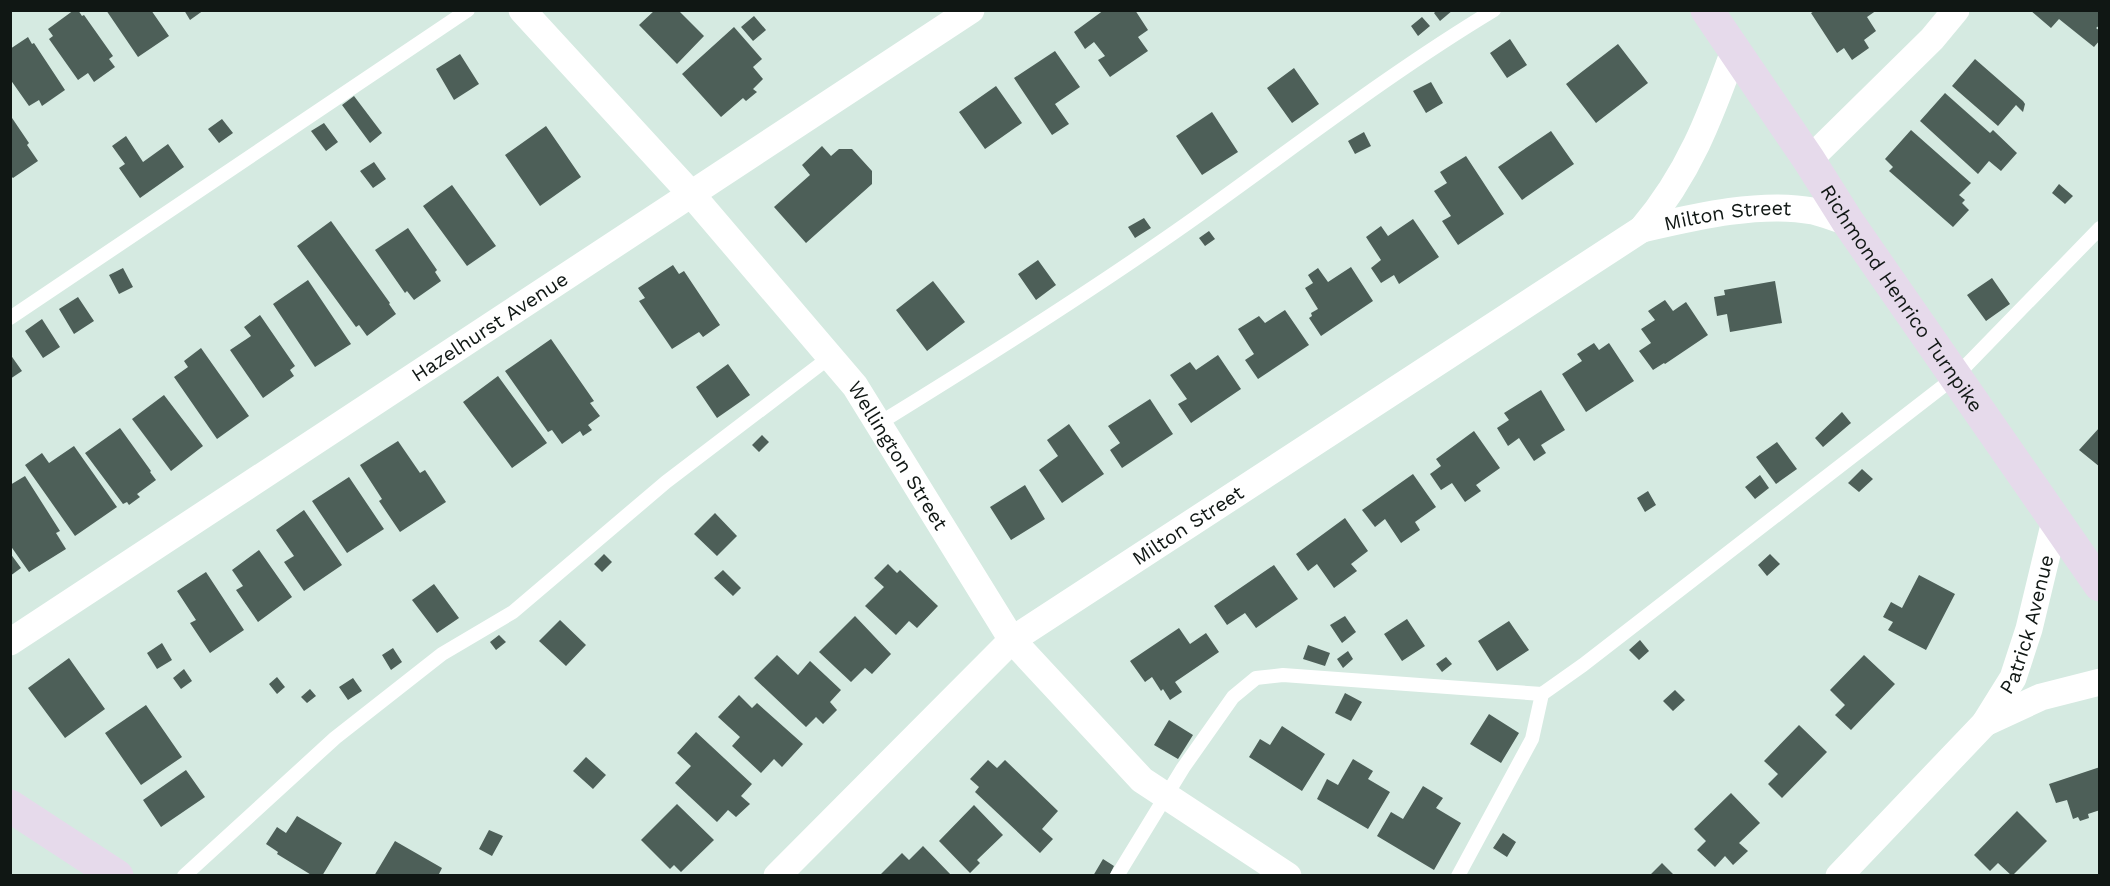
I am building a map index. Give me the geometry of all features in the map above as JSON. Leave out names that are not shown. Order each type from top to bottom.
[{"type":"street","name":"Wellington Street","points":[[522,10],[692,195],[855,386],[1012,640],[1142,780],[1288,876]]},
{"type":"street","name":"Hazelhurst Avenue","points":[[10,642],[971,10]]},
{"type":"street","name":"Richmond Henrico Turnpike","points":[[1707,10],[1809,160],[1848,222],[2100,585]]},
{"type":"street","points":[[1809,160],[1932,39],[1956,10]]},
{"type":"street","name":"Milton Street","points":[[777,876],[1012,640],[1642,229],[1665,202],[1684,170],[1711,116],[1734,51]]},
{"type":"street","name":"Milton Street","points":[[1642,229],[1709,213],[1773,209],[1812,211],[1848,222]]},
{"type":"street","name":"Patrick Avenue","points":[[1839,876],[1985,723],[2013,678],[2029,629],[2055,521]]},
{"type":"street","name":"Patrick Avenue","points":[[1985,723],[2041,698],[2100,682]]},
{"type":"street","points":[[10,806],[108,873]]},
{"type":"lane","points":[[10,318],[468,10]]},
{"type":"lane","points":[[878,424],[994,353],[1196,217],[1437,45],[1494,10]]},
{"type":"lane","points":[[1117,876],[1166,795],[1233,697],[1256,678],[1283,675],[1542,694],[1955,377],[2100,228]]},
{"type":"lane","points":[[184,876],[335,738],[442,654],[513,612],[666,482],[830,357]]},
{"type":"lane","points":[[1458,876],[1532,739],[1542,694]]},
{"type":"building","points":[[74,10],[84,15],[113,56],[109,59],[115,67],[94,82],[88,73],[78,80],[49,39],[53,36],[48,29]]},
{"type":"building","points":[[106,10],[151,10],[169,36],[138,57]]},
{"type":"building","points":[[184,10],[204,10],[190,20]]},
{"type":"building","points":[[655,10],[678,10],[704,36],[677,64],[639,25]]},
{"type":"building","points":[[1104,10],[1135,10],[1148,30],[1138,37],[1148,51],[1110,77],[1098,60],[1105,56],[1094,42],[1085,49],[1074,32]]},
{"type":"building","points":[[1437,10],[1453,10],[1440,21],[1434,13]]},
{"type":"building","points":[[1816,10],[1877,10],[1867,17],[1876,31],[1864,40],[1869,48],[1852,60],[1844,48],[1837,53],[1811,13]]},
{"type":"building","points":[[2030,10],[2100,10],[2100,25],[2096,28],[2100,31],[2100,40],[2094,47],[2059,19],[2051,28]]},
{"type":"building","points":[[754,16],[766,30],[753,41],[741,27]]},
{"type":"building","points":[[1422,17],[1430,26],[1418,36],[1411,26]]},
{"type":"building","points":[[734,27],[762,59],[753,67],[763,79],[753,89],[757,92],[746,101],[743,98],[721,117],[682,74]]},
{"type":"building","points":[[28,37],[65,90],[42,106],[39,100],[29,106],[10,79],[10,49]]},
{"type":"building","points":[[1510,39],[1527,65],[1507,78],[1490,53]]},
{"type":"building","points":[[1618,44],[1648,83],[1596,123],[1566,84]]},
{"type":"building","points":[[1055,51],[1080,87],[1055,104],[1069,124],[1052,135],[1014,78]]},
{"type":"building","points":[[460,54],[479,84],[454,100],[436,69]]},
{"type":"building","points":[[1975,59],[2023,101],[2025,104],[2023,112],[2016,105],[1998,126],[1952,86]]},
{"type":"building","points":[[1294,68],[1319,104],[1292,123],[1267,88]]},
{"type":"building","points":[[1431,82],[1443,103],[1426,113],[1413,91]]},
{"type":"building","points":[[996,86],[1022,123],[985,149],[959,112]]},
{"type":"building","points":[[1945,93],[1990,133],[1993,130],[2017,153],[2001,171],[1989,161],[1978,174],[1920,121]]},
{"type":"building","points":[[354,96],[382,133],[370,143],[342,105]]},
{"type":"building","points":[[1212,112],[1238,152],[1202,175],[1176,136]]},
{"type":"building","points":[[10,115],[38,161],[13,178],[10,175]]},
{"type":"building","points":[[222,119],[233,133],[219,143],[208,129]]},
{"type":"building","points":[[324,123],[338,142],[326,151],[311,131]]},
{"type":"building","points":[[546,126],[581,177],[540,206],[505,155]]},
{"type":"building","points":[[1911,130],[1971,183],[1959,195],[1965,200],[1962,203],[1969,210],[1953,227],[1889,171],[1893,167],[1885,159]]},
{"type":"building","points":[[1551,131],[1574,164],[1522,200],[1498,167]]},
{"type":"building","points":[[1364,132],[1371,146],[1355,154],[1348,141]]},
{"type":"building","points":[[126,136],[143,162],[168,144],[184,167],[140,198],[119,168],[125,164],[112,146]]},
{"type":"building","points":[[822,146],[831,156],[839,149],[852,149],[872,171],[872,184],[806,243],[774,207],[810,175],[802,165]]},
{"type":"building","points":[[1466,156],[1504,214],[1458,245],[1442,221],[1451,216],[1434,191],[1447,183],[1440,172]]},
{"type":"building","points":[[374,162],[386,179],[373,188],[360,171]]},
{"type":"building","points":[[2059,184],[2073,196],[2065,204],[2052,193]]},
{"type":"building","points":[[452,185],[496,246],[467,266],[423,206]]},
{"type":"building","points":[[1144,218],[1151,228],[1135,238],[1128,227]]},
{"type":"building","points":[[1413,219],[1439,257],[1399,284],[1394,275],[1381,283],[1371,268],[1381,260],[1366,237],[1381,226],[1388,236]]},
{"type":"building","points":[[331,221],[396,314],[367,336],[359,325],[356,327],[297,246]]},
{"type":"building","points":[[408,228],[437,270],[435,272],[441,281],[414,300],[407,291],[405,293],[375,250]]},
{"type":"building","points":[[1209,231],[1215,239],[1205,246],[1199,238]]},
{"type":"building","points":[[1038,260],[1056,285],[1036,300],[1018,274]]},
{"type":"building","points":[[673,265],[679,274],[684,271],[720,325],[703,337],[699,332],[672,349],[639,301],[645,298],[638,288]]},
{"type":"building","points":[[1351,267],[1373,301],[1321,336],[1309,318],[1312,316],[1311,313],[1318,309],[1305,288],[1313,283],[1308,275],[1318,268],[1328,282]]},
{"type":"building","points":[[123,268],[133,287],[119,294],[109,275]]},
{"type":"building","points":[[1992,278],[2010,304],[1986,321],[1967,295]]},
{"type":"building","points":[[308,280],[351,344],[315,367],[273,304]]},
{"type":"building","points":[[933,281],[965,322],[927,351],[896,310]]},
{"type":"building","points":[[1775,281],[1782,323],[1730,332],[1727,314],[1717,316],[1714,297],[1725,295],[1724,290]]},
{"type":"building","points":[[78,297],[94,321],[74,334],[59,309]]},
{"type":"building","points":[[1665,300],[1673,311],[1686,302],[1708,335],[1653,370],[1639,351],[1651,343],[1641,329],[1655,320],[1648,311]]},
{"type":"building","points":[[1285,310],[1309,345],[1258,379],[1245,360],[1254,354],[1238,329],[1259,316],[1265,323]]},
{"type":"building","points":[[260,315],[295,366],[290,370],[294,376],[263,398],[230,350],[251,336],[244,327]]},
{"type":"building","points":[[42,319],[60,347],[43,358],[25,331]]},
{"type":"building","points":[[551,339],[594,401],[590,403],[600,416],[588,425],[592,430],[583,436],[580,431],[562,444],[552,430],[548,432],[505,371]]},
{"type":"building","points":[[1594,343],[1599,350],[1609,343],[1634,381],[1586,412],[1562,374],[1582,361],[1577,354]]},
{"type":"building","points":[[201,348],[249,416],[217,439],[174,377],[188,367],[184,361]]},
{"type":"building","points":[[10,354],[22,371],[10,379]]},
{"type":"building","points":[[1218,355],[1241,389],[1191,423],[1178,404],[1187,399],[1170,375],[1190,362],[1196,370]]},
{"type":"building","points":[[728,364],[750,395],[717,418],[696,387]]},
{"type":"building","points":[[498,376],[547,443],[512,468],[463,402]]},
{"type":"building","points":[[1541,390],[1565,430],[1541,445],[1546,453],[1534,461],[1519,438],[1508,446],[1497,428],[1509,420],[1504,413]]},
{"type":"building","points":[[164,395],[203,446],[171,471],[132,419]]},
{"type":"building","points":[[1150,399],[1173,434],[1122,468],[1110,450],[1120,443],[1108,426]]},
{"type":"building","points":[[1842,412],[1851,423],[1823,447],[1815,438]]},
{"type":"building","points":[[1069,424],[1104,474],[1062,503],[1039,470],[1058,456],[1047,440]]},
{"type":"building","points":[[2100,427],[2100,467],[2079,450]]},
{"type":"building","points":[[120,428],[156,480],[137,494],[140,497],[129,505],[127,502],[123,504],[85,453]]},
{"type":"building","points":[[1474,431],[1500,468],[1476,485],[1481,491],[1465,502],[1452,483],[1441,490],[1430,474],[1441,466],[1436,459]]},
{"type":"building","points":[[762,435],[769,442],[759,452],[752,445]]},
{"type":"building","points":[[398,441],[420,473],[425,470],[446,502],[400,532],[379,501],[382,499],[360,465]]},
{"type":"building","points":[[1777,442],[1797,469],[1776,484],[1756,457]]},
{"type":"building","points":[[74,446],[117,507],[75,536],[25,465],[42,453],[49,463]]},
{"type":"building","points":[[1862,469],[1873,479],[1859,492],[1848,483]]},
{"type":"building","points":[[1413,474],[1436,507],[1415,522],[1420,530],[1401,543],[1385,519],[1375,527],[1362,510]]},
{"type":"building","points":[[1760,475],[1769,488],[1755,499],[1745,487]]},
{"type":"building","points":[[25,476],[60,531],[56,533],[66,549],[29,572],[10,545],[10,485]]},
{"type":"building","points":[[349,477],[384,529],[347,553],[312,501]]},
{"type":"building","points":[[1025,485],[1045,519],[1011,540],[990,507]]},
{"type":"building","points":[[1648,491],[1656,505],[1645,512],[1637,498]]},
{"type":"building","points":[[304,510],[342,565],[304,591],[284,562],[294,556],[276,530]]},
{"type":"building","points":[[715,513],[737,536],[717,556],[694,534]]},
{"type":"building","points":[[1345,518],[1368,551],[1351,564],[1357,571],[1334,588],[1317,564],[1308,571],[1296,554]]},
{"type":"building","points":[[259,550],[292,597],[258,622],[236,590],[243,586],[232,570]]},
{"type":"building","points":[[10,553],[21,568],[10,576]]},
{"type":"building","points":[[604,554],[612,562],[602,572],[594,564]]},
{"type":"building","points":[[1770,554],[1780,564],[1767,576],[1758,565]]},
{"type":"building","points":[[888,564],[897,573],[900,570],[938,606],[917,628],[909,621],[896,635],[865,606],[884,587],[874,578]]},
{"type":"building","points":[[1274,565],[1298,599],[1256,628],[1245,613],[1227,625],[1214,606]]},
{"type":"building","points":[[723,570],[741,588],[733,596],[714,578]]},
{"type":"building","points":[[206,572],[244,630],[210,653],[190,623],[196,620],[177,591]]},
{"type":"building","points":[[1919,575],[1955,594],[1926,650],[1888,630],[1893,622],[1883,617],[1891,602],[1902,608]]},
{"type":"building","points":[[434,584],[459,618],[437,633],[412,600]]},
{"type":"building","points":[[855,616],[891,654],[872,674],[865,668],[851,682],[819,652]]},
{"type":"building","points":[[1345,616],[1356,632],[1342,643],[1330,625]]},
{"type":"building","points":[[1407,619],[1425,646],[1402,661],[1384,634]]},
{"type":"building","points":[[560,620],[586,645],[566,666],[539,641]]},
{"type":"building","points":[[1509,621],[1529,650],[1497,671],[1478,641]]},
{"type":"building","points":[[1179,628],[1190,644],[1206,633],[1219,652],[1175,682],[1182,692],[1170,700],[1152,677],[1145,682],[1130,661]]},
{"type":"building","points":[[499,635],[506,642],[496,650],[490,642]]},
{"type":"building","points":[[1640,640],[1649,651],[1639,660],[1629,650]]},
{"type":"building","points":[[162,643],[172,660],[157,669],[147,653]]},
{"type":"building","points":[[1308,645],[1330,653],[1325,666],[1303,659]]},
{"type":"building","points":[[393,648],[402,662],[391,670],[382,655]]},
{"type":"building","points":[[1348,651],[1353,659],[1343,668],[1337,659]]},
{"type":"building","points":[[777,655],[798,675],[810,661],[841,690],[830,702],[837,710],[823,724],[816,717],[806,727],[754,678]]},
{"type":"building","points":[[1864,655],[1895,684],[1851,730],[1835,715],[1845,705],[1830,690]]},
{"type":"building","points":[[1446,657],[1452,664],[1442,672],[1436,664]]},
{"type":"building","points":[[69,658],[105,709],[65,738],[28,688]]},
{"type":"building","points":[[184,669],[192,681],[181,689],[173,678]]},
{"type":"building","points":[[277,677],[285,687],[277,694],[269,684]]},
{"type":"building","points":[[353,678],[362,691],[348,700],[339,687]]},
{"type":"building","points":[[310,689],[316,696],[307,703],[301,697]]},
{"type":"building","points":[[1675,690],[1685,700],[1673,711],[1663,701]]},
{"type":"building","points":[[1345,693],[1362,702],[1351,721],[1335,713]]},
{"type":"building","points":[[739,695],[752,708],[757,703],[803,744],[782,767],[774,759],[761,773],[732,746],[740,737],[718,717]]},
{"type":"building","points":[[146,705],[182,757],[141,785],[105,733]]},
{"type":"building","points":[[1489,714],[1519,733],[1501,763],[1470,744]]},
{"type":"building","points":[[1169,720],[1193,735],[1178,759],[1154,745]]},
{"type":"building","points":[[1799,725],[1827,752],[1782,798],[1768,784],[1778,774],[1764,761]]},
{"type":"building","points":[[1282,726],[1325,754],[1302,791],[1249,757],[1260,739],[1270,745]]},
{"type":"building","points":[[696,732],[752,784],[741,796],[750,804],[736,817],[728,810],[717,822],[675,783],[691,766],[677,753]]},
{"type":"building","points":[[586,757],[606,775],[593,789],[573,771]]},
{"type":"building","points":[[1353,759],[1373,771],[1368,779],[1390,792],[1368,829],[1317,799],[1327,779],[1338,785]]},
{"type":"building","points":[[988,760],[997,768],[1005,760],[1058,811],[1042,829],[1053,839],[1040,853],[975,792],[979,787],[970,779]]},
{"type":"building","points":[[2100,767],[2100,810],[2088,814],[2089,818],[2080,821],[2078,817],[2073,819],[2067,800],[2056,803],[2049,784]]},
{"type":"building","points":[[186,770],[205,797],[161,827],[143,800]]},
{"type":"building","points":[[1423,786],[1443,798],[1436,808],[1461,823],[1434,870],[1377,836],[1391,812],[1403,819]]},
{"type":"building","points":[[1731,793],[1760,823],[1739,843],[1748,851],[1733,865],[1725,856],[1715,867],[1697,850],[1706,841],[1694,829]]},
{"type":"building","points":[[677,804],[714,840],[681,872],[674,865],[670,869],[641,840]]},
{"type":"building","points":[[974,805],[1003,835],[977,860],[980,863],[970,873],[939,841]]},
{"type":"building","points":[[2017,811],[2047,841],[2012,876],[1998,863],[1990,871],[1974,855]]},
{"type":"building","points":[[297,816],[342,843],[322,876],[313,876],[277,854],[278,852],[266,844],[277,827],[286,833]]},
{"type":"building","points":[[489,830],[503,836],[492,856],[479,849]]},
{"type":"building","points":[[1503,833],[1516,842],[1507,857],[1493,848]]},
{"type":"building","points":[[395,841],[442,868],[438,876],[374,876]]},
{"type":"building","points":[[923,846],[952,876],[881,874],[902,853],[909,860]]},
{"type":"building","points":[[1103,859],[1114,866],[1109,876],[1093,876]]},
{"type":"building","points":[[1662,863],[1675,876],[1649,876]]}]
